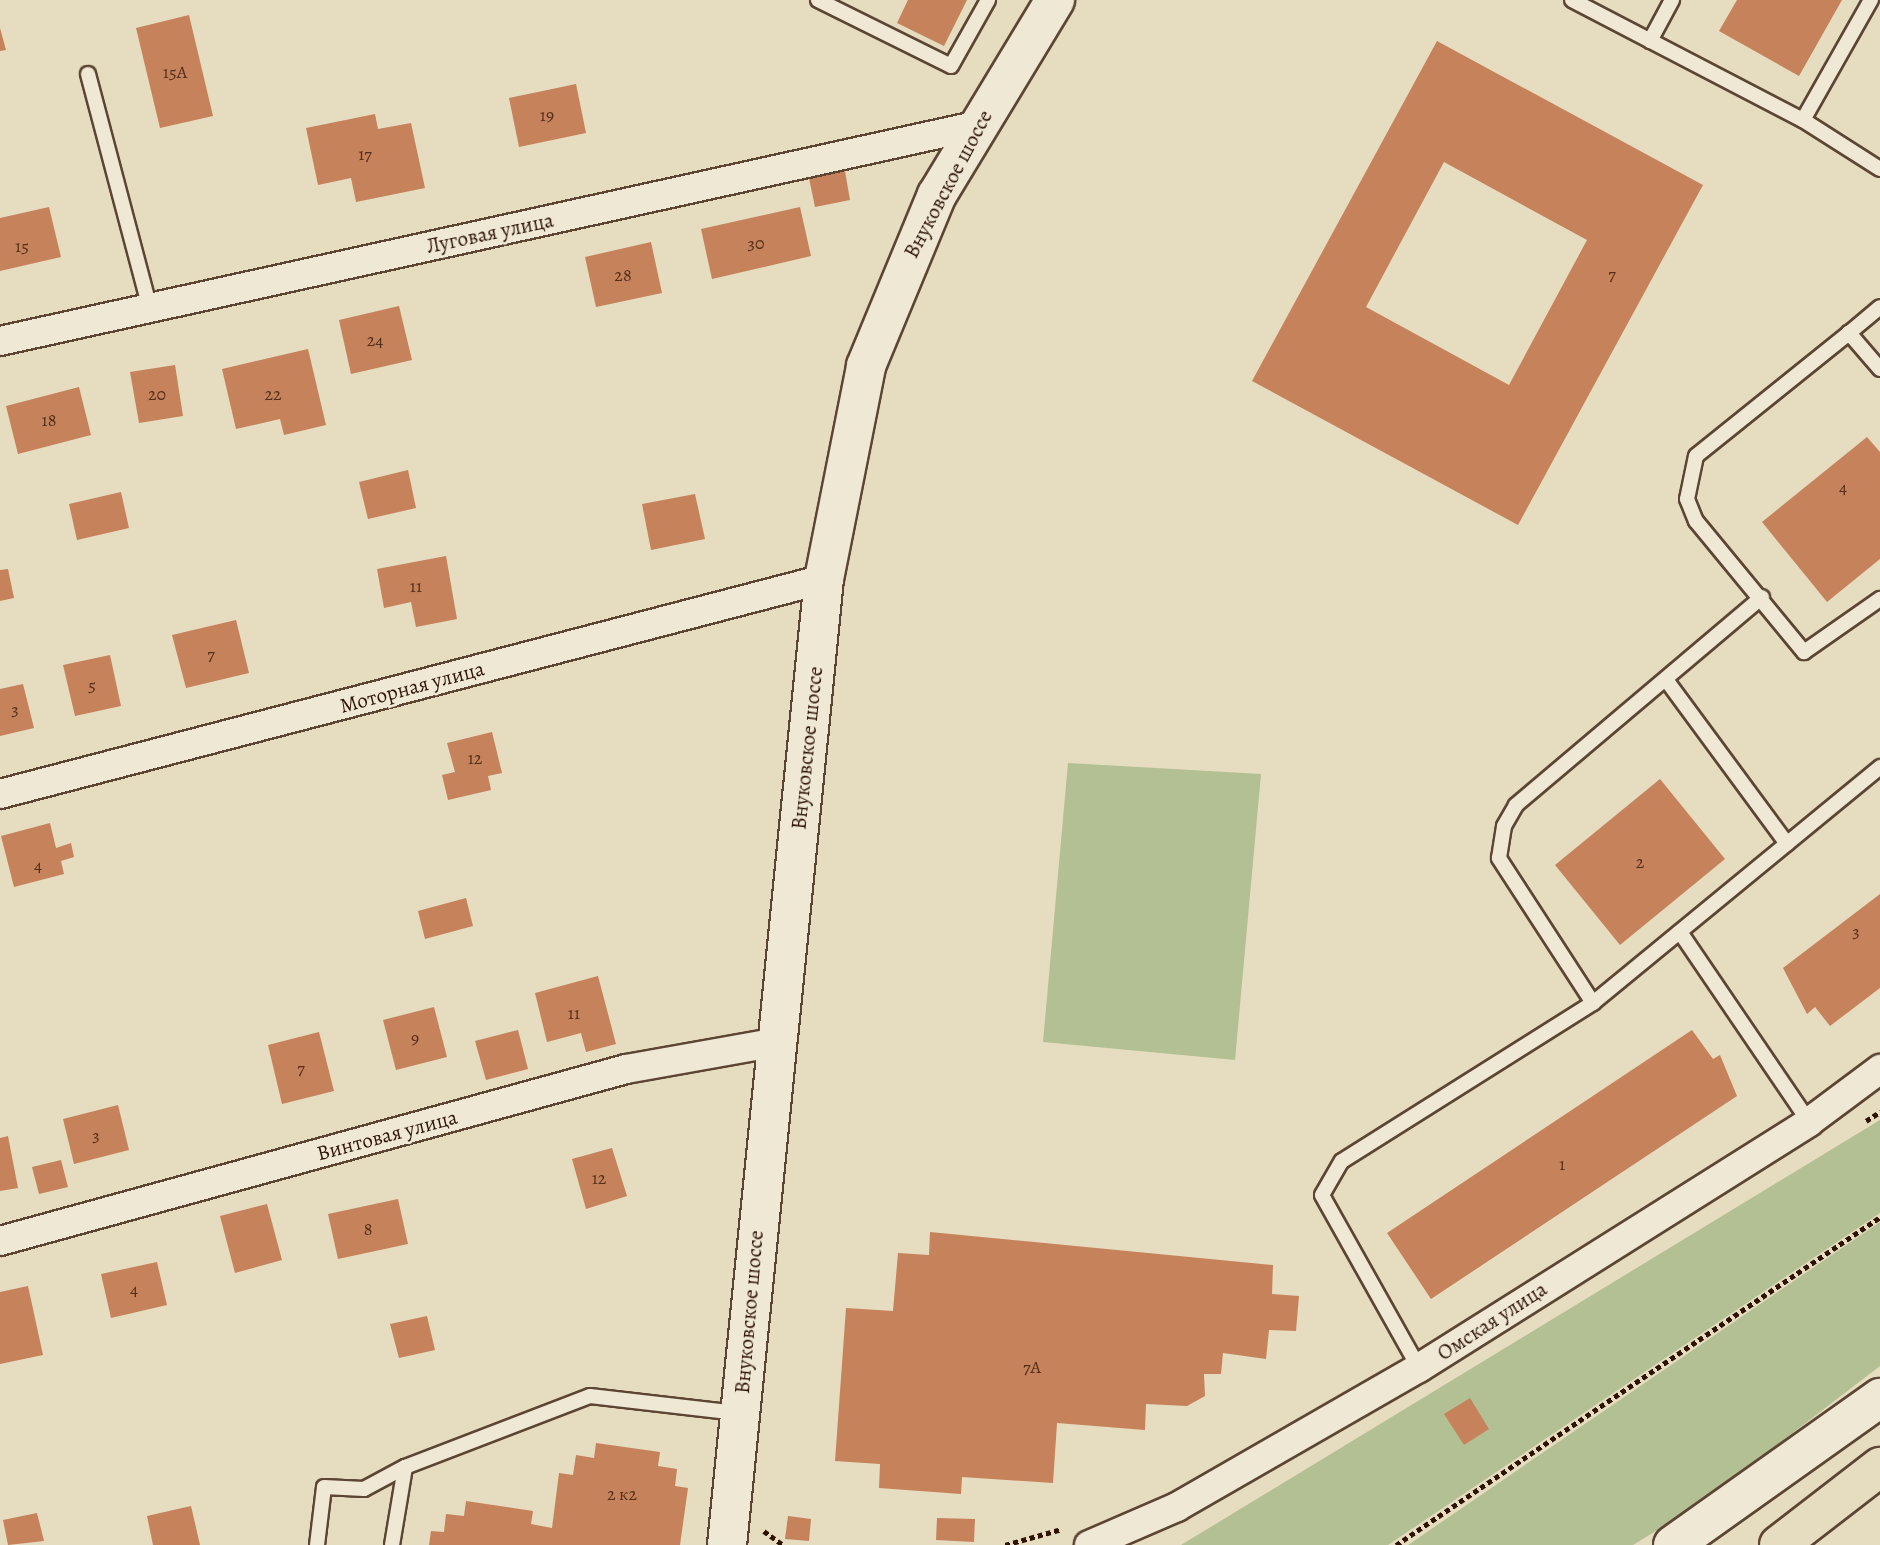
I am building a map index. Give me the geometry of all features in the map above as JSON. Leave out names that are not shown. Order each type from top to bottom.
[{"type":"main road","points":[[1779,1545],[1880,1467]]},
{"type":"street","name":"Внуковское шоссе","points":[[727,1545],[824,579],[878,330],[937,195],[1055,0]]},
{"type":"street","name":"Луговая улица","points":[[0,341],[979,125]]},
{"type":"street","name":"Моторная улица","points":[[0,794],[824,579]]},
{"type":"street","name":"Винтовая улица","points":[[0,1241],[626,1069],[777,1042]]},
{"type":"street","name":"Омская улица","points":[[1088,1545],[1177,1507],[1419,1368],[1809,1122],[1880,1069]]},
{"type":"street","points":[[1673,1545],[1880,1398]]},
{"type":"lane","points":[[818,0],[951,66],[988,0]]},
{"type":"lane","points":[[1572,0],[1803,120],[1880,169]]},
{"type":"lane","points":[[1650,41],[1672,0]]},
{"type":"lane","points":[[1803,120],[1871,0]]},
{"type":"lane","points":[[88,74],[150,308]]},
{"type":"lane","points":[[1879,602],[1804,652],[1762,597],[1696,521],[1687,499],[1696,456],[1880,307]]},
{"type":"lane","points":[[1849,333],[1880,369]]},
{"type":"lane","points":[[1593,1003],[1499,858],[1498,843],[1516,805],[1667,681],[1762,597]]},
{"type":"lane","points":[[1667,681],[1787,844]]},
{"type":"lane","points":[[1419,1368],[1322,1195],[1342,1161],[1593,1003],[1880,767]]},
{"type":"lane","points":[[1680,932],[1809,1122]]},
{"type":"lane","points":[[317,1545],[324,1487],[364,1489],[405,1467],[590,1396],[739,1414]]},
{"type":"lane","points":[[392,1545],[405,1467]]},
{"type":"path","points":[[1396,1545],[1880,1217]]},
{"type":"path","points":[[758,1521],[783,1545]]},
{"type":"green space","points":[[1068,763],[1261,774],[1235,1060],[1043,1042]]},
{"type":"green space","points":[[1880,1120],[1880,1213],[1388,1545],[1181,1545]]},
{"type":"green space","points":[[1880,1222],[1880,1366],[1703,1502],[1633,1545],[1408,1545]]},
{"type":"building","points":[[908,0],[967,0],[944,46],[897,23]]},
{"type":"building","points":[[1737,0],[1842,0],[1799,76],[1719,31]]},
{"type":"building","points":[[189,15],[213,116],[160,128],[136,28]]},
{"type":"building","points":[[0,28],[6,50],[0,51]]},
{"type":"building","points":[[1437,41],[1703,185],[1518,525],[1252,381]],"holes":[[[1444,162],[1587,240],[1509,385],[1366,307]]]},
{"type":"building","points":[[576,84],[586,133],[519,147],[509,98]]},
{"type":"building","points":[[375,114],[378,129],[411,123],[425,188],[356,202],[351,178],[318,185],[306,128]]},
{"type":"building","points":[[845,171],[850,200],[815,207],[809,178]]},
{"type":"building","points":[[49,207],[61,257],[0,271],[0,218]]},
{"type":"building","points":[[800,207],[811,256],[712,279],[701,229]]},
{"type":"building","points":[[651,242],[662,293],[596,307],[585,257]]},
{"type":"building","points":[[399,306],[412,360],[351,374],[339,320]]},
{"type":"building","points":[[308,349],[326,425],[284,435],[280,419],[236,429],[222,369]]},
{"type":"building","points":[[175,365],[183,416],[139,423],[130,372]]},
{"type":"building","points":[[79,387],[91,435],[18,454],[6,406]]},
{"type":"building","points":[[1867,437],[1880,452],[1880,559],[1827,602],[1762,522]]},
{"type":"building","points":[[408,470],[416,508],[368,519],[359,482]]},
{"type":"building","points":[[121,492],[129,528],[77,540],[69,504]]},
{"type":"building","points":[[695,494],[705,539],[651,550],[642,504]]},
{"type":"building","points":[[446,556],[457,619],[416,627],[411,602],[384,608],[377,569]]},
{"type":"building","points":[[8,569],[14,598],[0,601],[0,570]]},
{"type":"building","points":[[236,620],[249,673],[186,688],[172,635]]},
{"type":"building","points":[[110,655],[121,706],[75,716],[63,665]]},
{"type":"building","points":[[23,684],[34,728],[0,736],[0,689]]},
{"type":"building","points":[[492,732],[502,773],[488,776],[491,790],[448,800],[442,775],[455,772],[447,743]]},
{"type":"building","points":[[1660,779],[1725,859],[1620,945],[1555,865]]},
{"type":"building","points":[[50,823],[56,848],[71,843],[74,857],[61,861],[64,874],[14,887],[1,836]]},
{"type":"building","points":[[1880,894],[1880,988],[1830,1026],[1815,1007],[1807,1014],[1783,968]]},
{"type":"building","points":[[466,898],[473,926],[425,939],[418,911]]},
{"type":"building","points":[[598,976],[616,1044],[586,1052],[581,1033],[547,1042],[535,993]]},
{"type":"building","points":[[434,1007],[447,1057],[396,1070],[383,1020]]},
{"type":"building","points":[[518,1030],[528,1069],[486,1080],[475,1041]]},
{"type":"building","points":[[1692,1030],[1713,1059],[1720,1055],[1737,1096],[1431,1299],[1387,1233]]},
{"type":"building","points":[[319,1032],[334,1091],[282,1104],[268,1045]]},
{"type":"building","points":[[118,1105],[129,1150],[74,1164],[63,1119]]},
{"type":"building","points":[[8,1136],[18,1188],[0,1191],[0,1138]]},
{"type":"building","points":[[612,1148],[627,1196],[586,1209],[572,1159]]},
{"type":"building","points":[[61,1160],[68,1187],[39,1194],[32,1167]]},
{"type":"building","points":[[398,1199],[408,1244],[338,1259],[328,1214]]},
{"type":"building","points":[[267,1204],[282,1260],[235,1273],[220,1216]]},
{"type":"building","points":[[930,1232],[1273,1265],[1272,1294],[1299,1296],[1296,1331],[1269,1330],[1266,1359],[1223,1353],[1221,1374],[1204,1374],[1205,1396],[1187,1406],[1146,1404],[1145,1430],[1057,1423],[1053,1483],[962,1477],[961,1494],[879,1488],[880,1464],[835,1461],[846,1308],[893,1311],[898,1253],[929,1255]]},
{"type":"building","points":[[157,1262],[167,1305],[111,1318],[101,1274]]},
{"type":"building","points":[[28,1286],[43,1355],[0,1364],[0,1292]]},
{"type":"building","points":[[427,1316],[435,1350],[399,1358],[390,1324]]},
{"type":"building","points":[[1470,1398],[1489,1429],[1464,1445],[1444,1414]]},
{"type":"building","points":[[596,1443],[660,1452],[658,1466],[677,1469],[675,1486],[688,1488],[680,1545],[429,1545],[431,1531],[444,1532],[446,1514],[464,1516],[466,1501],[533,1511],[531,1524],[552,1528],[559,1473],[573,1475],[576,1455],[594,1458]]},
{"type":"building","points":[[191,1506],[200,1545],[153,1545],[147,1516]]},
{"type":"building","points":[[37,1513],[44,1541],[8,1545],[3,1520]]},
{"type":"building","points":[[788,1516],[811,1519],[809,1541],[785,1539]]},
{"type":"building","points":[[937,1518],[975,1519],[974,1542],[936,1540]]}]
